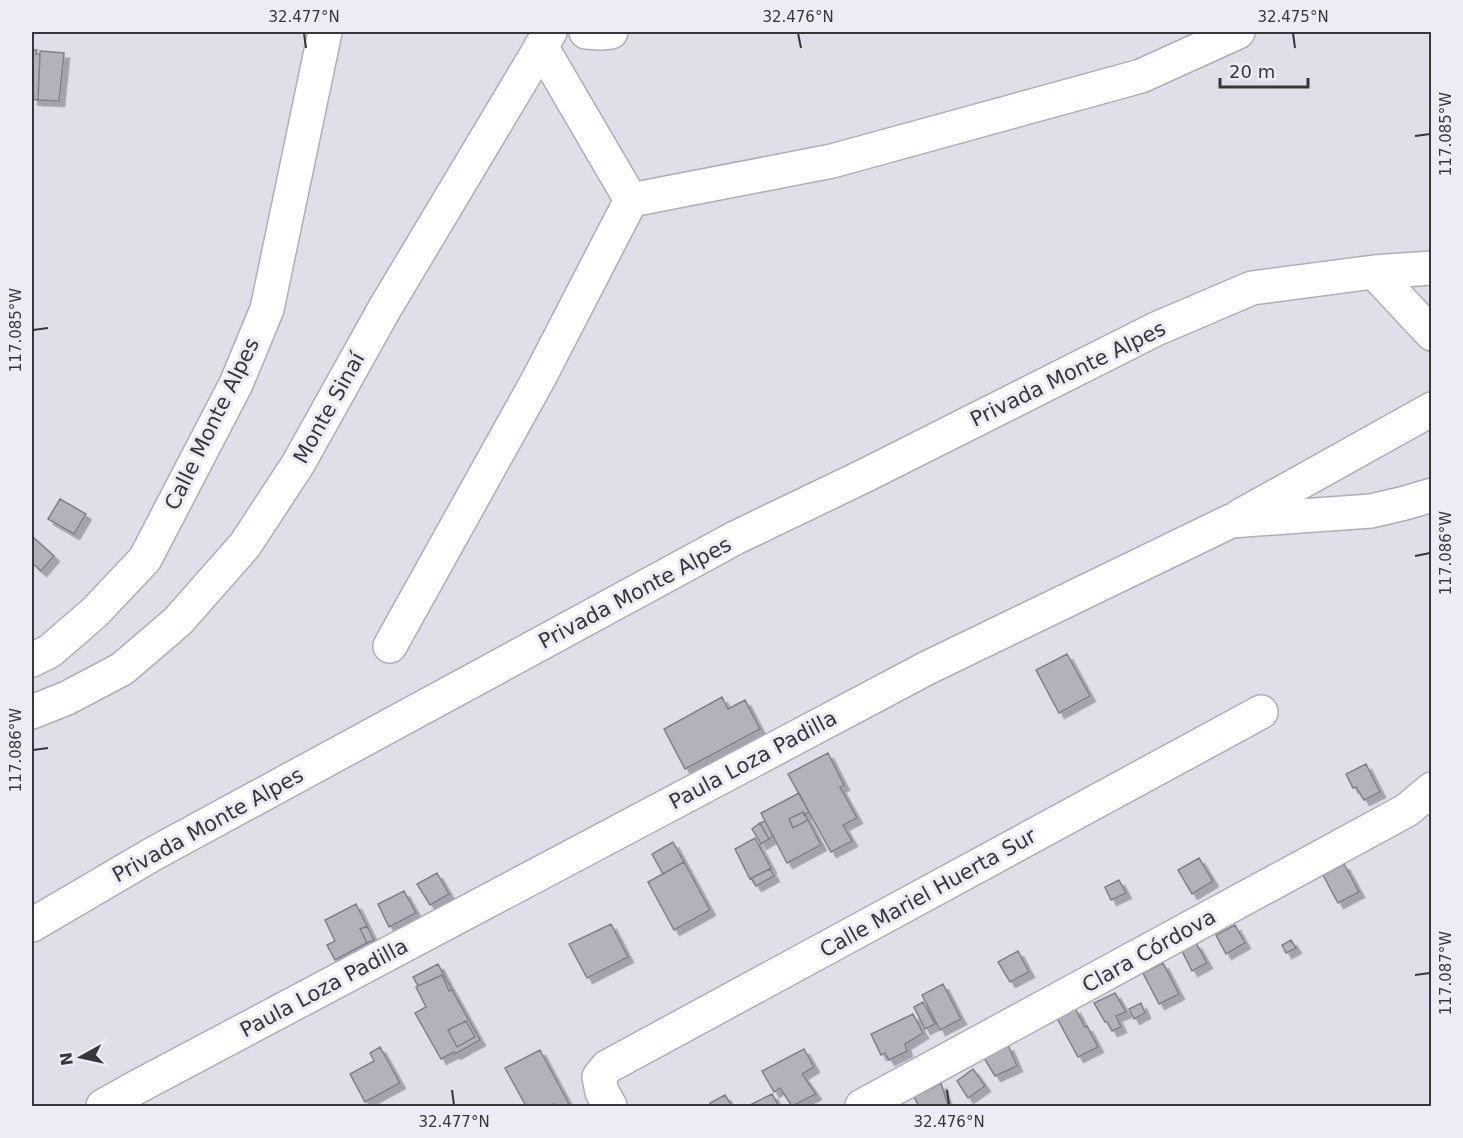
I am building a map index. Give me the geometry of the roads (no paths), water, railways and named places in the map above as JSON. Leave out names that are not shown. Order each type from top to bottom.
[{"type":"street","name":"Calle Monte Alpes","points":[[32,660],[50,651],[95,612],[145,559],[236,384],[267,309],[325,32]]},
{"type":"street","points":[[586,32],[611,32]]},
{"type":"street","points":[[631,200],[832,161],[1141,76],[1238,32]]},
{"type":"street","points":[[545,39],[631,200]]},
{"type":"street","name":"Monte Sinaí","points":[[32,712],[67,698],[122,669],[178,621],[245,545],[298,464],[385,308],[545,39]]},
{"type":"street","points":[[390,646],[538,380],[631,200]]},
{"type":"street","name":"Privada Monte Alpes","points":[[32,925],[164,848],[735,538],[866,475],[1156,329],[1252,288],[1374,272],[1431,268]]},
{"type":"street","points":[[1374,272],[1431,334]]},
{"type":"street","points":[[1231,522],[1431,409]]},
{"type":"street","name":"Paula Loza Padilla","points":[[103,1107],[927,668],[1231,522],[1371,511],[1431,495]]},
{"type":"street","name":"Calle Mariel Huerta Sur","points":[[605,1092],[607,1067],[1261,712]]},
{"type":"street","name":"Clara Córdova","points":[[862,1107],[1407,810],[1431,789]]}]
